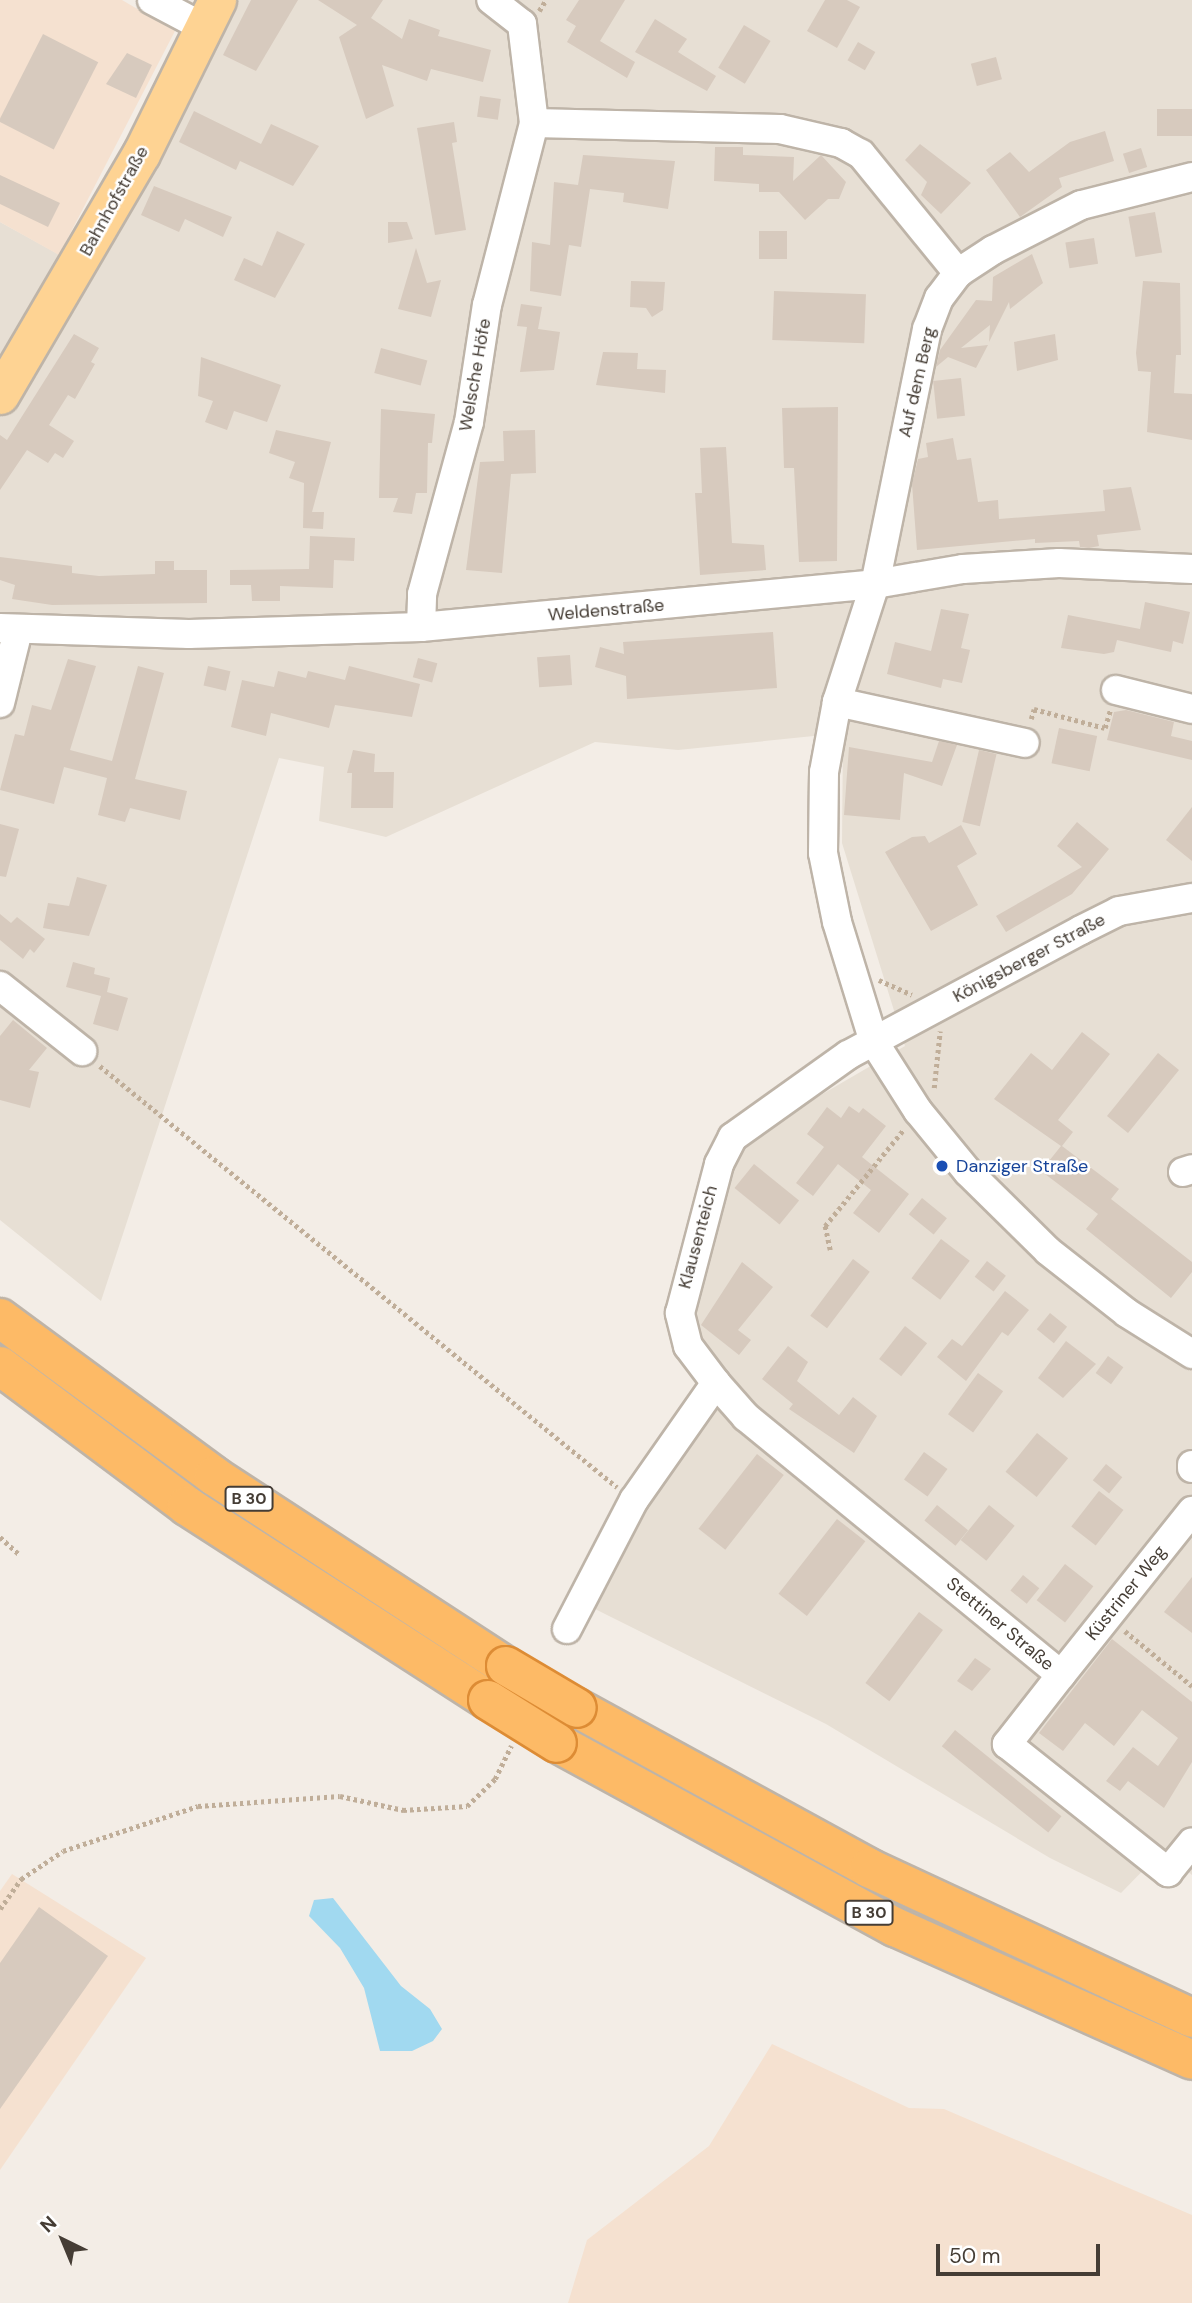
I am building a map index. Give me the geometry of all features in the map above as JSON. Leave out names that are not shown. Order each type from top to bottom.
[{"type":"highway","name":"B 30","points":[[0,1318],[214,1476],[506,1667],[869,1868],[1192,2018]]},
{"type":"highway","name":"B 30","points":[[0,1366],[187,1506],[557,1743],[895,1927],[1192,2060]]},
{"type":"main road","name":"Bahnhofstraße","points":[[0,395],[141,154],[210,14]]},
{"type":"street","points":[[152,0],[210,14]]},
{"type":"street","name":"Welsche Höfe","points":[[421,627],[422,594],[469,422],[487,305],[534,123],[522,24],[491,0]]},
{"type":"street","points":[[534,123],[780,129],[829,138],[861,154],[958,273]]},
{"type":"street","name":"Auf dem Berg","points":[[876,584],[927,329],[940,298],[958,273],[1081,205],[1192,177]]},
{"type":"street","name":"Weldenstraße","points":[[6,633],[189,634],[421,627],[876,584],[963,569],[1059,563],[1192,569]]},
{"type":"street","points":[[876,584],[837,702],[824,772],[823,853],[836,922],[874,1042],[918,1111],[968,1172],[1048,1251],[1127,1313],[1192,1354]]},
{"type":"street","points":[[0,703],[6,633]]},
{"type":"street","points":[[1116,690],[1192,709]]},
{"type":"street","points":[[837,702],[1025,743]]},
{"type":"street","name":"Königsberger Straße","points":[[874,1042],[1119,911],[1192,898]]},
{"type":"street","points":[[0,986],[82,1051]]},
{"type":"street","name":"Klausenteich","points":[[716,1383],[688,1346],[680,1313],[719,1164],[733,1137],[753,1118],[874,1042]]},
{"type":"street","points":[[567,1629],[634,1500],[716,1383]]},
{"type":"street","name":"Stettiner Straße","points":[[716,1383],[746,1417],[1061,1675],[1007,1744],[1168,1872],[1192,1842]]},
{"type":"street","name":"Küstriner Weg","points":[[1061,1675],[1192,1511]]},
{"type":"path","points":[[1025,743],[1034,709],[1105,729],[1116,690]]},
{"type":"path","points":[[82,1051],[634,1500]]},
{"type":"path","points":[[830,1250],[825,1226],[918,1111]]},
{"type":"path","points":[[0,1537],[19,1554]]},
{"type":"path","points":[[1107,1616],[1192,1686]]},
{"type":"path","points":[[0,1909],[21,1879],[63,1851],[198,1805],[340,1796],[403,1810],[467,1806],[495,1779],[513,1741]]},
{"type":"shaded area","points":[[0,0],[122,0],[175,31],[59,255],[0,222]]},
{"type":"shaded area","points":[[232,0],[1192,0],[1192,1875],[1162,1851],[1121,1893],[1050,1858],[826,1724],[595,1609],[651,1494],[735,1385],[703,1348],[690,1307],[742,1141],[905,1046],[842,843],[843,733],[678,750],[595,742],[386,837],[319,821],[324,767],[279,758],[101,1301],[0,1220],[0,222],[89,271]]},
{"type":"shaded area","points":[[12,1874],[146,1958],[0,2170],[0,1891]]},
{"type":"shaded area","points":[[772,2044],[909,2108],[944,2109],[1192,2215],[1192,2303],[568,2303],[587,2240],[709,2146]]},
{"type":"water","points":[[333,1898],[401,1986],[430,2009],[442,2029],[433,2041],[412,2051],[380,2051],[364,1988],[340,1948],[309,1916],[314,1900]]},
{"type":"building","points":[[251,0],[298,0],[256,71],[223,55]]},
{"type":"building","points":[[318,0],[383,0],[371,18],[402,39],[409,19],[440,30],[438,36],[491,50],[483,82],[431,69],[427,81],[382,65],[394,106],[366,119],[339,37],[357,25]]},
{"type":"building","points":[[579,0],[625,0],[600,41],[635,62],[627,78],[567,42],[576,26],[566,20]]},
{"type":"building","points":[[825,0],[847,0],[860,7],[837,48],[807,31]]},
{"type":"building","points":[[655,19],[687,39],[678,52],[716,76],[707,91],[635,52]]},
{"type":"building","points":[[744,25],[771,41],[745,84],[718,68]]},
{"type":"building","points":[[43,34],[98,62],[54,149],[0,122]]},
{"type":"building","points":[[858,42],[875,52],[865,70],[848,60]]},
{"type":"building","points":[[127,53],[152,65],[136,98],[106,84]]},
{"type":"building","points":[[996,57],[1002,79],[977,86],[971,64]]},
{"type":"building","points":[[480,96],[501,99],[498,120],[477,117]]},
{"type":"building","points":[[1157,109],[1192,109],[1192,136],[1157,136]]},
{"type":"building","points":[[194,111],[261,144],[271,124],[319,146],[293,186],[240,161],[236,170],[179,142]]},
{"type":"building","points":[[454,122],[457,142],[452,143],[466,230],[435,235],[417,128]]},
{"type":"building","points":[[1105,131],[1114,161],[1059,178],[1062,187],[1020,217],[986,170],[1010,152],[1029,172],[1070,142]]},
{"type":"building","points":[[920,144],[971,183],[941,214],[921,195],[927,182],[905,160]]},
{"type":"building","points":[[715,147],[743,147],[743,155],[794,157],[793,181],[821,155],[846,182],[839,199],[828,199],[805,220],[779,192],[759,192],[759,184],[714,181]]},
{"type":"building","points":[[1141,148],[1147,167],[1129,173],[1123,154]]},
{"type":"building","points":[[583,155],[675,161],[668,209],[623,202],[624,193],[590,189],[581,247],[569,245],[561,296],[530,291],[532,242],[550,245],[554,182],[578,185]]},
{"type":"building","points":[[0,175],[60,203],[48,227],[0,204]]},
{"type":"building","points":[[154,186],[232,217],[223,237],[185,219],[179,232],[141,215]]},
{"type":"building","points":[[1155,212],[1162,252],[1136,257],[1128,217]]},
{"type":"building","points":[[388,222],[407,222],[413,239],[388,243]]},
{"type":"building","points":[[277,231],[305,244],[275,298],[234,280],[244,258],[262,266]]},
{"type":"building","points":[[759,231],[787,231],[787,259],[759,259]]},
{"type":"building","points":[[1094,238],[1098,264],[1069,268],[1065,243]]},
{"type":"building","points":[[416,248],[427,283],[441,280],[431,317],[398,309]]},
{"type":"building","points":[[1032,254],[1043,283],[1010,309],[1009,302],[989,342],[990,325],[961,348],[988,345],[976,368],[948,357],[936,367],[940,350],[976,300],[992,301],[993,277]]},
{"type":"building","points":[[631,281],[665,282],[663,310],[652,317],[646,308],[630,307]]},
{"type":"building","points":[[1143,281],[1180,283],[1181,355],[1176,355],[1174,393],[1192,394],[1192,440],[1147,432],[1151,372],[1138,371],[1136,353]]},
{"type":"building","points":[[774,291],[866,294],[864,343],[772,340]]},
{"type":"building","points":[[521,304],[542,307],[538,329],[560,332],[554,370],[520,372],[527,327],[517,326]]},
{"type":"building","points":[[74,334],[99,348],[91,362],[95,364],[75,399],[68,395],[49,425],[74,441],[63,458],[55,453],[48,463],[27,450],[0,490],[0,435],[7,440]]},
{"type":"building","points":[[1055,334],[1058,360],[1017,371],[1014,342]]},
{"type":"building","points":[[381,348],[427,360],[421,386],[374,373]]},
{"type":"building","points":[[603,352],[638,353],[637,369],[666,370],[665,393],[596,385]]},
{"type":"building","points":[[201,357],[281,385],[267,422],[234,411],[227,430],[205,422],[213,401],[198,396]]},
{"type":"building","points":[[961,378],[965,416],[937,419],[933,381]]},
{"type":"building","points":[[838,407],[837,561],[799,562],[794,468],[784,468],[782,408]]},
{"type":"building","points":[[381,409],[435,414],[432,443],[428,443],[427,493],[416,493],[412,514],[393,512],[398,498],[379,498]]},
{"type":"building","points":[[276,430],[331,442],[312,512],[324,512],[323,529],[303,528],[304,483],[289,478],[295,462],[269,453]]},
{"type":"building","points":[[535,430],[536,473],[511,474],[502,573],[466,570],[480,462],[504,461],[503,431]]},
{"type":"building","points":[[953,438],[957,460],[971,458],[978,502],[998,500],[999,519],[1105,511],[1103,490],[1131,487],[1141,530],[1097,535],[1099,546],[1089,548],[1080,547],[1079,541],[1035,543],[1035,539],[917,550],[912,484],[918,459],[928,457],[926,443]]},
{"type":"building","points":[[726,447],[732,543],[764,545],[766,570],[700,575],[695,493],[702,493],[700,448]]},
{"type":"building","points":[[310,536],[355,538],[354,561],[334,560],[333,588],[280,586],[280,601],[252,601],[251,585],[230,585],[230,570],[309,569]]},
{"type":"building","points":[[0,557],[72,566],[72,573],[99,576],[155,574],[155,561],[174,561],[174,570],[207,570],[207,603],[52,605],[12,599],[15,585],[0,580]]},
{"type":"building","points":[[1145,602],[1190,612],[1183,644],[1173,641],[1171,652],[1117,640],[1114,652],[1104,654],[1061,648],[1068,615],[1140,629]]},
{"type":"building","points":[[941,609],[969,614],[961,648],[970,650],[962,683],[943,679],[941,688],[887,674],[895,642],[931,651]]},
{"type":"building","points":[[773,632],[777,688],[627,699],[626,676],[595,667],[600,647],[624,654],[623,642]]},
{"type":"building","points":[[570,655],[572,685],[539,687],[537,657]]},
{"type":"building","points":[[418,658],[437,663],[432,682],[413,677]]},
{"type":"building","points":[[68,659],[96,666],[70,750],[112,761],[138,666],[164,673],[135,779],[187,791],[180,820],[130,808],[125,822],[98,815],[107,778],[64,767],[54,804],[0,790],[15,734],[24,736],[32,705],[51,710]]},
{"type":"building","points":[[208,666],[230,671],[226,691],[204,685]]},
{"type":"building","points":[[349,666],[420,684],[412,717],[335,705],[329,728],[271,713],[266,736],[231,727],[242,680],[274,687],[278,671],[306,678],[308,671],[345,680]]},
{"type":"building","points":[[1126,710],[1174,722],[1171,736],[1192,741],[1192,760],[1107,740],[1114,712]]},
{"type":"building","points":[[1059,728],[1097,736],[1090,771],[1052,763]]},
{"type":"building","points":[[939,741],[957,745],[942,786],[904,773],[900,820],[844,815],[849,747],[932,762]]},
{"type":"building","points":[[353,750],[375,754],[374,772],[394,772],[393,808],[351,808],[352,773],[347,773]]},
{"type":"building","points":[[979,750],[997,754],[980,826],[962,822]]},
{"type":"building","points":[[1192,807],[1192,861],[1166,840]]},
{"type":"building","points":[[1077,822],[1109,849],[1072,894],[1006,932],[996,916],[1082,867],[1057,846]]},
{"type":"building","points":[[0,824],[19,829],[6,877],[0,876]]},
{"type":"building","points":[[961,825],[977,854],[957,866],[978,905],[931,931],[885,852],[912,837],[925,836],[929,843]]},
{"type":"building","points":[[77,877],[107,885],[89,936],[43,928],[48,903],[69,906]]},
{"type":"building","points":[[0,914],[11,923],[17,917],[45,939],[34,953],[30,949],[23,959],[0,940]]},
{"type":"building","points":[[73,962],[95,968],[94,974],[110,978],[107,992],[128,998],[118,1031],[93,1024],[101,996],[66,987]]},
{"type":"building","points":[[13,1020],[47,1048],[29,1070],[39,1072],[30,1108],[0,1100],[0,1036]]},
{"type":"building","points":[[1082,1032],[1110,1054],[1058,1120],[1073,1132],[1062,1146],[1119,1189],[1111,1199],[1192,1262],[1192,1272],[1171,1298],[1086,1229],[1098,1214],[1041,1171],[1061,1146],[994,1099],[1031,1053],[1052,1070]]},
{"type":"building","points":[[1158,1053],[1179,1070],[1128,1133],[1107,1116]]},
{"type":"building","points":[[849,1106],[859,1113],[863,1108],[886,1126],[862,1157],[909,1194],[879,1233],[853,1213],[871,1190],[838,1164],[813,1196],[796,1183],[824,1147],[807,1134],[827,1107],[841,1118]]},
{"type":"building","points":[[754,1164],[799,1201],[780,1225],[734,1188]]},
{"type":"building","points":[[922,1198],[947,1218],[934,1234],[909,1214]]},
{"type":"building","points":[[941,1239],[970,1261],[940,1300],[912,1278]]},
{"type":"building","points":[[853,1259],[870,1272],[827,1328],[810,1316]]},
{"type":"building","points":[[987,1261],[1006,1276],[994,1292],[975,1277]]},
{"type":"building","points":[[742,1262],[773,1287],[738,1330],[751,1340],[739,1355],[701,1325]]},
{"type":"building","points":[[1005,1291],[1029,1310],[1008,1336],[1002,1332],[966,1381],[937,1357],[952,1339],[962,1346]]},
{"type":"building","points":[[1050,1313],[1067,1327],[1054,1343],[1037,1329]]},
{"type":"building","points":[[905,1326],[927,1343],[901,1376],[879,1359]]},
{"type":"building","points":[[1066,1341],[1096,1364],[1063,1398],[1038,1378]]},
{"type":"building","points":[[788,1346],[808,1362],[797,1381],[839,1415],[853,1397],[877,1416],[854,1453],[789,1409],[793,1404],[762,1379]]},
{"type":"building","points":[[1108,1356],[1123,1367],[1111,1384],[1096,1373]]},
{"type":"building","points":[[978,1373],[1003,1391],[973,1432],[948,1414]]},
{"type":"building","points":[[1037,1433],[1068,1458],[1037,1497],[1006,1472]]},
{"type":"building","points":[[924,1452],[947,1469],[927,1497],[904,1480]]},
{"type":"building","points":[[757,1454],[784,1475],[725,1550],[699,1529]]},
{"type":"building","points":[[1106,1464],[1122,1477],[1109,1494],[1093,1480]]},
{"type":"building","points":[[1099,1491],[1123,1510],[1096,1546],[1071,1526]]},
{"type":"building","points":[[937,1505],[968,1530],[955,1546],[924,1521]]},
{"type":"building","points":[[989,1505],[1015,1526],[986,1561],[961,1540]]},
{"type":"building","points":[[837,1519],[865,1541],[807,1616],[779,1594]]},
{"type":"building","points":[[1065,1564],[1093,1586],[1065,1622],[1037,1600]]},
{"type":"building","points":[[1023,1575],[1039,1588],[1027,1604],[1010,1591]]},
{"type":"building","points":[[1192,1577],[1192,1633],[1164,1612]]},
{"type":"building","points":[[919,1612],[943,1630],[889,1701],[865,1683]]},
{"type":"building","points":[[1112,1639],[1192,1702],[1192,1762],[1164,1808],[1128,1781],[1120,1791],[1106,1781],[1133,1747],[1158,1766],[1178,1738],[1142,1710],[1114,1746],[1085,1723],[1063,1751],[1039,1733]]},
{"type":"building","points":[[975,1658],[991,1669],[972,1691],[957,1681]]},
{"type":"building","points":[[955,1730],[1061,1816],[1048,1833],[942,1746]]},
{"type":"building","points":[[39,1907],[108,1956],[0,2109],[0,1963]]},
{"type":"place","name":"Danziger Straße","points":[[942,1166]]}]
